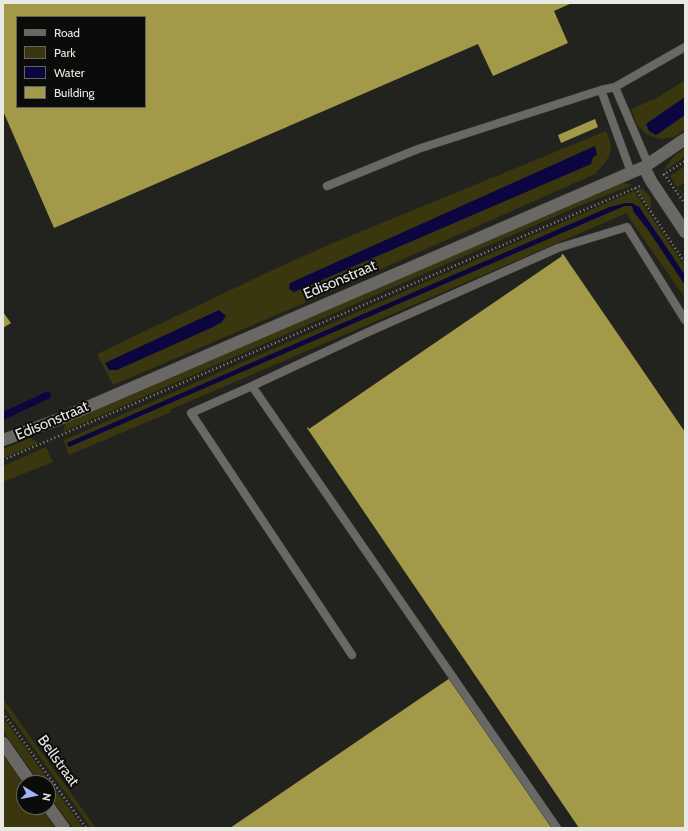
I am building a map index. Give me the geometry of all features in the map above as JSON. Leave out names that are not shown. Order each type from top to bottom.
[{"type":"street","name":"Edisonstraat","points":[[3,440],[62,418],[631,172],[646,165],[685,139]]},
{"type":"street","points":[[646,165],[651,182],[685,232]]},
{"type":"street","points":[[3,744],[26,775]]},
{"type":"street","points":[[55,815],[64,828]]},
{"type":"lane","points":[[327,186],[418,149],[601,90],[615,87],[685,47]]},
{"type":"lane","points":[[615,87],[646,165]]},
{"type":"lane","points":[[601,90],[631,172]]},
{"type":"lane","points":[[352,655],[192,413],[366,333],[558,248],[627,227],[685,320]]},
{"type":"lane","points":[[252,386],[557,828]]},
{"type":"path","name":"Edisonstraat","points":[[3,460],[651,182],[685,161]]},
{"type":"path","points":[[664,174],[685,204]]},
{"type":"path","points":[[634,188],[685,263]]},
{"type":"path","name":"Bellstraat","points":[[3,713],[86,828]]},
{"type":"green space","points":[[685,80],[685,97],[646,124],[656,135],[685,115],[685,130],[674,137],[661,139],[648,135],[637,125],[631,109],[657,98]]},
{"type":"green space","points":[[606,131],[611,151],[606,162],[595,174],[318,297],[113,385],[97,354],[268,272],[333,243]]},
{"type":"green space","points":[[685,148],[685,157],[664,171],[673,158]]},
{"type":"green space","points":[[685,166],[685,182],[678,187],[685,199],[670,176]]},
{"type":"green space","points":[[623,183],[633,185],[579,206],[63,432],[66,422],[616,184]]},
{"type":"green space","points":[[639,188],[645,191],[651,198],[650,208],[637,189]]},
{"type":"green space","points":[[634,191],[685,267],[685,275],[639,207],[635,205],[621,204],[610,207],[67,443],[68,447],[624,206],[632,206],[634,212],[649,231],[685,285],[685,298],[627,213],[69,455],[64,440]]},
{"type":"green space","points":[[30,438],[39,443],[3,458],[3,449]]},
{"type":"green space","points":[[46,447],[53,462],[3,482],[3,466]]},
{"type":"green space","points":[[3,699],[96,828],[91,828],[56,779],[56,775],[53,775],[3,706]]},
{"type":"green space","points":[[3,717],[45,775],[34,775],[3,731]]},
{"type":"green space","points":[[3,755],[17,775],[16,775],[16,815],[46,815],[55,828],[3,828]]},
{"type":"green space","points":[[56,791],[83,828],[73,828],[56,805]]},
{"type":"water","points":[[685,97],[685,115],[656,135],[649,131],[646,124]]},
{"type":"water","points":[[595,146],[597,155],[593,157],[591,164],[294,292],[289,289],[290,283]]},
{"type":"water","points":[[632,203],[639,207],[685,275],[685,285],[649,231],[634,212],[632,206],[624,206],[69,447],[67,443],[610,207]]},
{"type":"water","points":[[219,310],[226,316],[222,322],[213,327],[117,370],[109,370],[105,363]]},
{"type":"water","points":[[46,392],[50,392],[50,398],[3,420],[3,412]]},
{"type":"building","points":[[3,3],[572,3],[554,11],[568,43],[493,76],[478,44],[54,228],[3,111]]},
{"type":"building","points":[[595,119],[598,127],[561,143],[558,135]]},
{"type":"building","points":[[563,254],[685,432],[685,828],[579,828],[307,428],[308,427],[309,429]]},
{"type":"building","points":[[3,312],[11,323],[3,328]]},
{"type":"building","points":[[450,678],[552,828],[230,828]]}]
